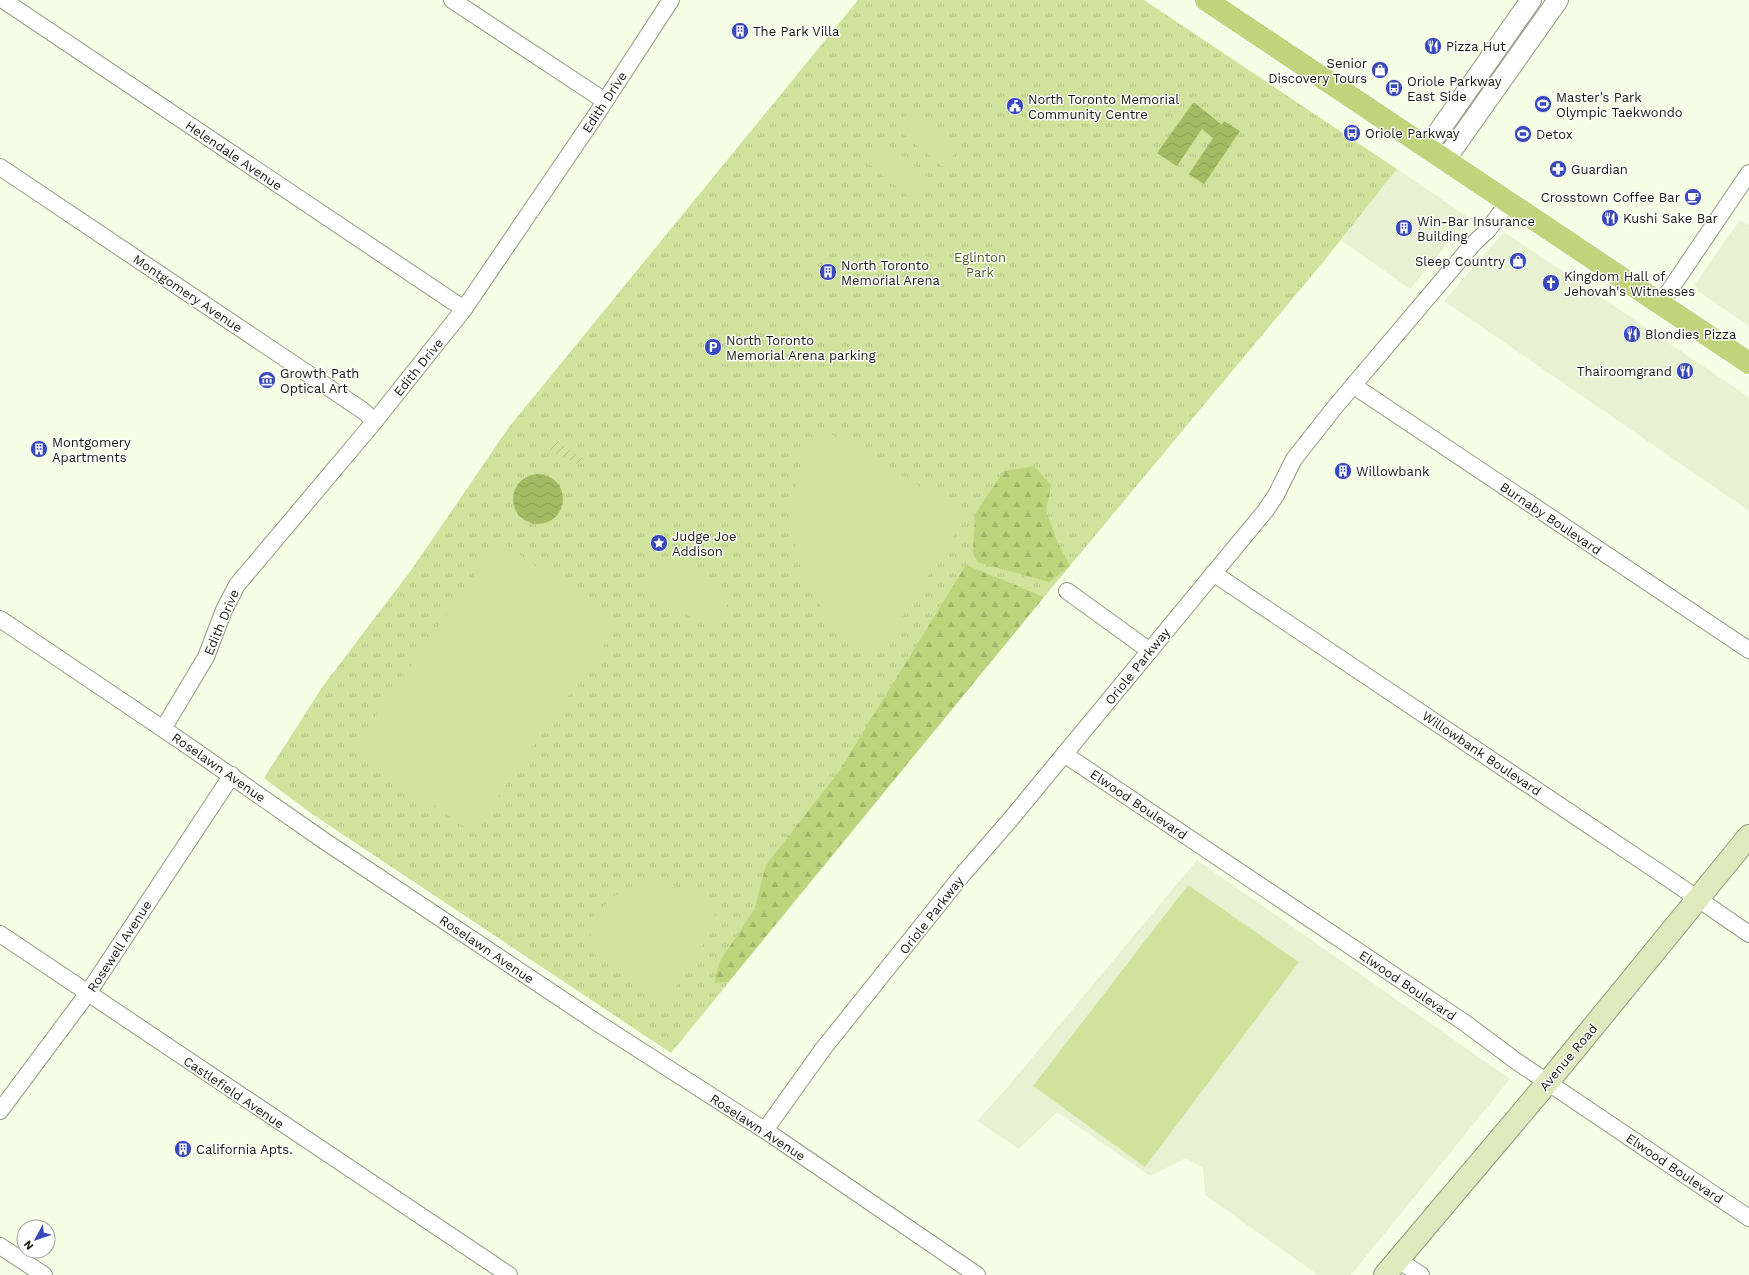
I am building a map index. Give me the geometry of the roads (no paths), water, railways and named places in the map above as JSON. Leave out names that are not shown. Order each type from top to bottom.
[{"type":"main road","points":[[1212,2],[1427,148],[1509,201],[1749,363]]},
{"type":"main road","name":"Avenue Road","points":[[1391,1267],[1548,1082],[1749,836]]},
{"type":"street","name":"Helendale Avenue","points":[[3,0],[464,309]]},
{"type":"street","points":[[452,0],[605,101]]},
{"type":"street","name":"Edith Drive","points":[[163,729],[206,657],[224,610],[237,585],[375,421],[464,309],[605,101],[671,0]]},
{"type":"street","points":[[1427,148],[1462,95],[1531,0]]},
{"type":"street","points":[[1445,160],[1558,0]]},
{"type":"street","points":[[1462,95],[1482,108]]},
{"type":"street","name":"Montgomery Avenue","points":[[0,167],[362,410],[375,421]]},
{"type":"street","points":[[1661,303],[1749,173]]},
{"type":"street","name":"Oriole Parkway","points":[[765,1130],[823,1049],[963,874],[1266,510],[1294,458],[1473,244],[1488,230],[1509,201]]},
{"type":"street","name":"Burnaby Boulevard","points":[[1354,386],[1749,650]]},
{"type":"street","name":"Willowbank Boulevard","points":[[1213,573],[1749,934]]},
{"type":"street","points":[[1067,591],[1150,651]]},
{"type":"street","name":"Roselawn Avenue","points":[[0,619],[232,775],[323,840],[593,1020],[765,1130],[977,1275]]},
{"type":"street","name":"Elwood Boulevard","points":[[1064,754],[1465,1023],[1548,1082],[1749,1218]]},
{"type":"street","name":"Rosewell Avenue","points":[[0,1111],[88,994],[232,775]]},
{"type":"street","name":"Castlefield Avenue","points":[[0,934],[509,1275]]},
{"type":"street","points":[[0,1246],[44,1275]]},
{"type":"street","points":[[1391,1267],[1421,1275]]},
{"type":"water","points":[[1193,103],[1195,103],[1222,125],[1224,121],[1240,131],[1204,184],[1189,174],[1213,138],[1202,129],[1177,166],[1157,153]]},
{"type":"water","points":[[533,474],[543,474],[556,481],[563,494],[563,504],[556,517],[543,524],[533,524],[524,520],[517,513],[513,504],[513,494],[517,485],[524,478]]},
{"type":"place","name":"The Park Villa","points":[[740,31]]},
{"type":"place","name":"Pizza Hut","points":[[1433,46]]},
{"type":"place","name":"Senior Discovery Tours","points":[[1380,70]]},
{"type":"place","name":"Oriole Parkway East Side","points":[[1394,88]]},
{"type":"place","name":"Master’s Park Olympic Taekwondo","points":[[1543,104]]},
{"type":"place","name":"North Toronto Memorial Community Centre","points":[[1015,106]]},
{"type":"place","name":"Oriole Parkway","points":[[1352,133]]},
{"type":"place","name":"Detox","points":[[1523,134]]},
{"type":"place","name":"Guardian","points":[[1558,169]]},
{"type":"place","name":"Crosstown Coffee Bar","points":[[1693,197]]},
{"type":"place","name":"Kushi Sake Bar","points":[[1610,218]]},
{"type":"place","name":"Win-Bar Insurance Building","points":[[1404,228]]},
{"type":"place","name":"Sleep Country","points":[[1518,261]]},
{"type":"place","name":"North Toronto Memorial Arena","points":[[828,272]]},
{"type":"place","name":"Kingdom Hall of Jehovah's Witnesses","points":[[1551,283]]},
{"type":"place","name":"Blondies Pizza","points":[[1632,334]]},
{"type":"place","name":"North Toronto Memorial Arena parking","points":[[713,347]]},
{"type":"place","name":"Thairoomgrand","points":[[1685,371]]},
{"type":"place","name":"Growth Path Optical Art","points":[[267,380]]},
{"type":"place","name":"Montgomery Apartments","points":[[39,449]]},
{"type":"place","name":"Willowbank","points":[[1343,471]]},
{"type":"place","name":"Judge Joe Addison","points":[[659,543]]},
{"type":"place","name":"California Apts.","points":[[183,1149]]},
{"type":"park label","name":"Eglinton Park","points":[[980,264]]}]
